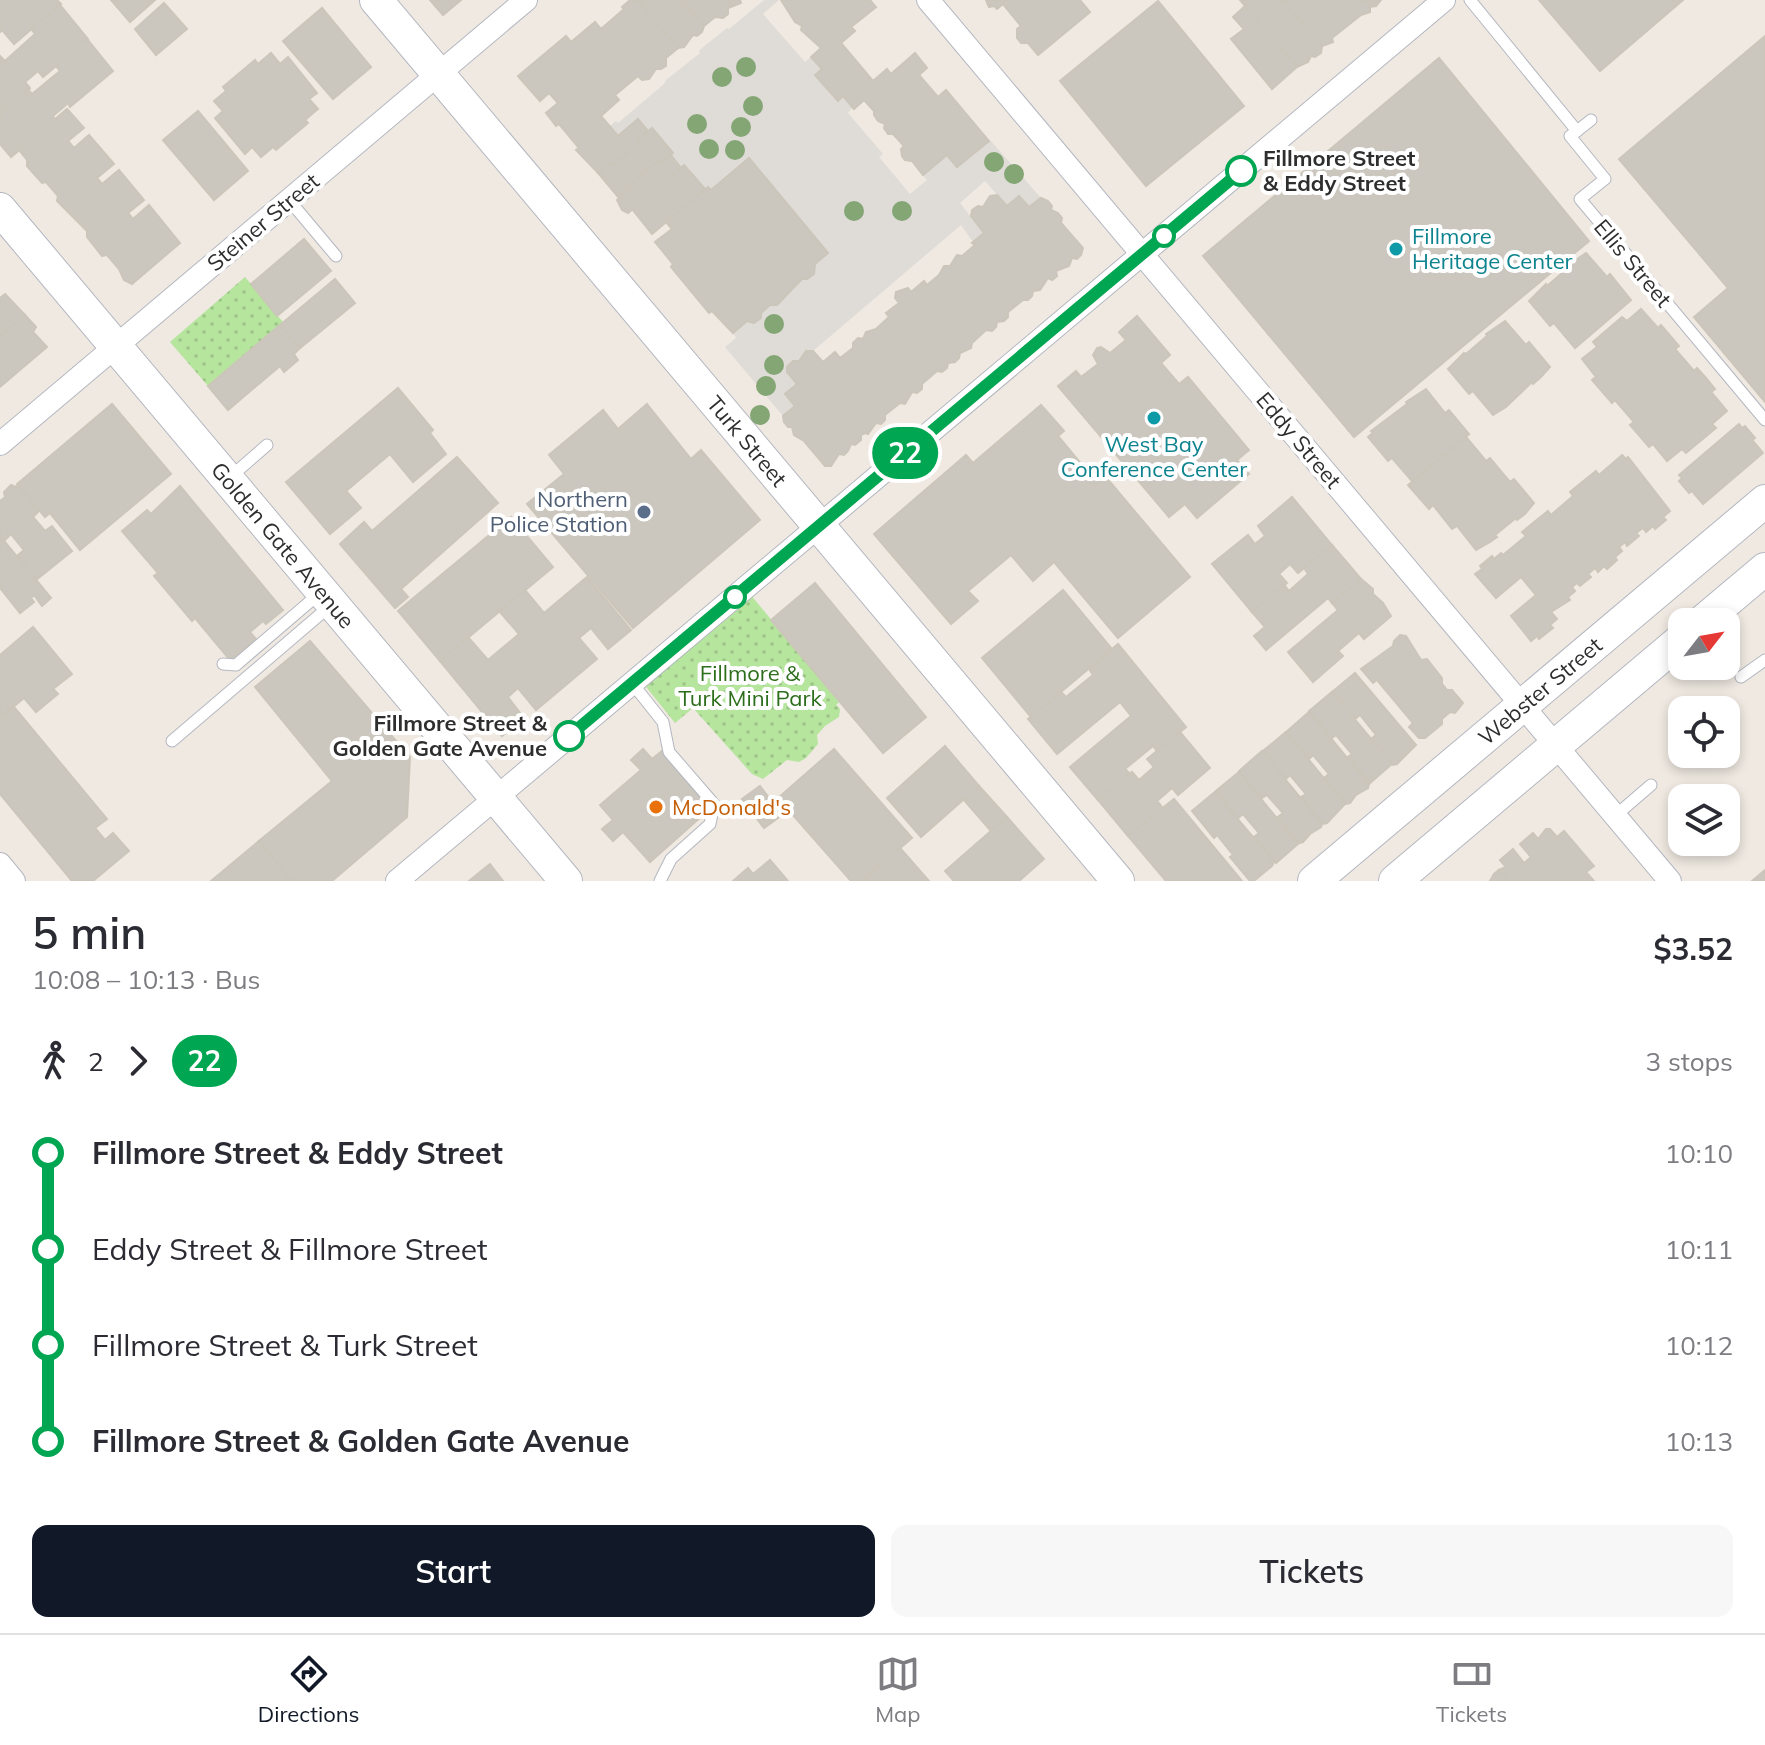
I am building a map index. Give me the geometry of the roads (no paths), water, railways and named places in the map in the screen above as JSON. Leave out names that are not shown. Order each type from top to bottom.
[{"type":"main road","name":"Turk Street","points":[[376,0],[1118,881]]},
{"type":"main road","name":"Golden Gate Avenue","points":[[0,209],[566,881]]},
{"type":"main road","name":"Webster Street","points":[[1314,881],[1765,501]]},
{"type":"main road","points":[[1719,608],[1765,569]]},
{"type":"main road","points":[[1395,881],[1668,651]]},
{"type":"street","name":"Steiner Street","points":[[0,444],[526,0]]},
{"type":"street","name":"Eddy Street","points":[[928,0],[1670,881]]},
{"type":"street","points":[[397,881],[1444,0]]},
{"type":"street","points":[[0,864],[14,881]]},
{"type":"lane","name":"Ellis Street","points":[[1470,0],[1577,131],[1570,136],[1605,179],[1580,199],[1765,420]]},
{"type":"lane","points":[[1577,131],[1591,120]]},
{"type":"lane","points":[[289,200],[336,256]]},
{"type":"lane","points":[[227,479],[267,445]]},
{"type":"lane","points":[[223,664],[236,665],[328,597]]},
{"type":"lane","points":[[172,741],[247,677],[328,597]]},
{"type":"lane","points":[[1741,677],[1765,660]]},
{"type":"lane","points":[[236,665],[247,677]]},
{"type":"lane","points":[[632,683],[663,722],[669,752],[714,804],[710,824],[671,859],[660,881]]},
{"type":"lane","points":[[1615,816],[1651,785]]},
{"type":"place","name":"Fillmore Street & Eddy Street","points":[[1241,171]]},
{"type":"place","name":"Fillmore Heritage Center","points":[[1396,249]]},
{"type":"place","name":"West Bay Conference Center","points":[[1154,418]]},
{"type":"place","name":"Northern Police Station","points":[[644,512]]},
{"type":"place","name":"Fillmore Street & Golden Gate Avenue","points":[[569,736]]},
{"type":"place","name":"McDonald's","points":[[656,807]]},
{"type":"park label","name":"Fillmore & Turk Mini Park","points":[[750,686]]}]
